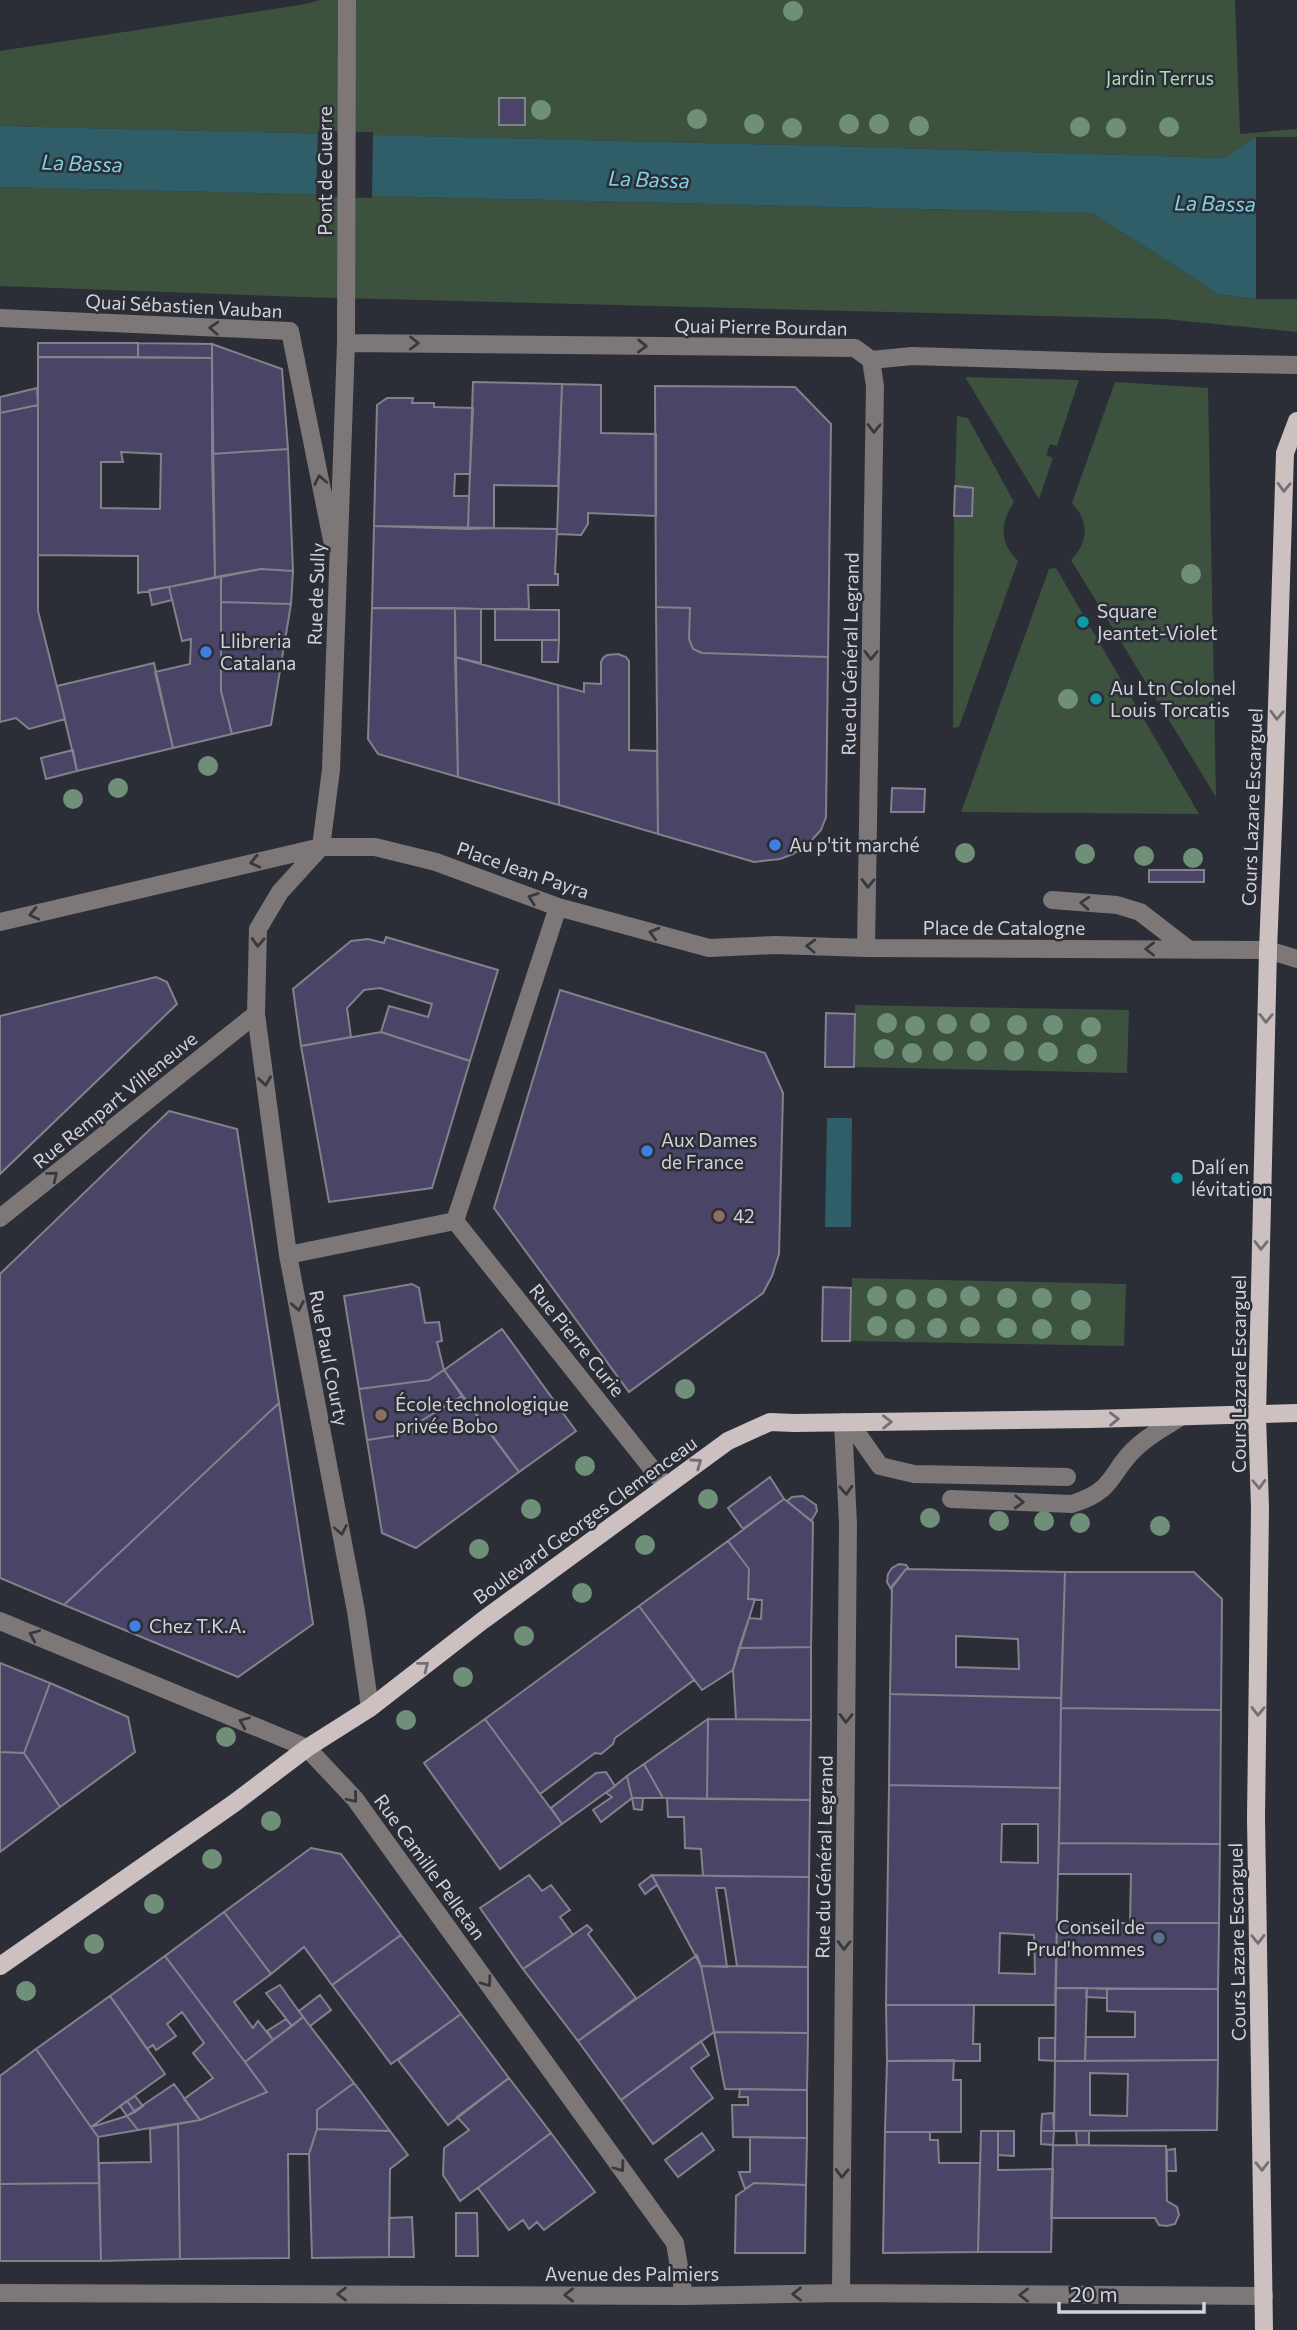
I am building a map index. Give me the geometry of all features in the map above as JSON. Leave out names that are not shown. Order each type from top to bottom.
[{"type":"main road","name":"Cours Lazare Escarguel","points":[[1264,2330],[1256,1818],[1260,1508],[1258,1415],[1268,950],[1285,453],[1297,421]]},
{"type":"main road","name":"Boulevard Georges Clemenceau","points":[[0,1966],[233,1804],[307,1748],[370,1708],[665,1485],[728,1441],[770,1422],[1297,1413]]},
{"type":"street","name":"Pont de Guerre","points":[[346,343],[347,0]]},
{"type":"street","name":"Quai Sébastien Vauban","points":[[0,318],[290,331],[338,571]]},
{"type":"street","name":"Quai Pierre Bourdan","points":[[346,343],[855,348],[871,360],[912,356],[1297,365]]},
{"type":"street","name":"Rue de Sully","points":[[321,846],[331,770],[346,343]]},
{"type":"street","name":"Rue du Général Legrand","points":[[866,948],[875,386],[871,360]]},
{"type":"street","name":"Place Jean Payra","points":[[0,922],[321,846],[375,847],[436,862],[558,907],[709,948]]},
{"type":"street","points":[[256,1014],[258,929],[280,892],[321,846]]},
{"type":"street","points":[[1052,900],[1118,905],[1140,912],[1188,949]]},
{"type":"street","points":[[289,1255],[455,1221],[558,907]]},
{"type":"street","name":"Place de Catalogne","points":[[709,948],[776,945],[1268,950],[1297,960]]},
{"type":"street","name":"Rue Rempart Villeneuve","points":[[0,1218],[256,1014]]},
{"type":"street","name":"Rue Paul Courty","points":[[256,1014],[289,1255],[356,1611],[370,1708]]},
{"type":"street","name":"Rue Pierre Curie","points":[[455,1221],[665,1485]]},
{"type":"street","points":[[951,1500],[1072,1504],[1090,1498],[1111,1482],[1138,1445],[1180,1417]]},
{"type":"street","name":"Rue du Général Legrand","points":[[841,2293],[848,1524],[843,1422]]},
{"type":"street","points":[[843,1422],[859,1436],[880,1466],[914,1474],[1067,1477]]},
{"type":"street","name":"Rue Camille Pelletan","points":[[0,1620],[307,1748],[355,1800],[675,2243],[684,2296]]},
{"type":"street","name":"Avenue des Palmiers","points":[[0,2293],[684,2296],[841,2293],[1264,2297]]},
{"type":"green space","name":"Jardin Terrus","points":[[320,0],[1235,0],[1240,134],[1297,129],[1297,137],[1256,137],[1225,158],[0,126],[0,51]]},
{"type":"green space","points":[[0,187],[1093,213],[1218,294],[1256,299],[1297,299],[1297,332],[1164,319],[302,297],[0,286]]},
{"type":"green space","points":[[965,377],[1079,380],[1057,446],[1050,444],[1046,455],[1053,458],[1039,499]]},
{"type":"green space","points":[[1115,382],[1208,388],[1216,797],[1071,560],[1081,546],[1085,532],[1082,517],[1072,503]]},
{"type":"green space","points":[[957,416],[968,418],[1014,502],[1006,517],[1004,532],[1007,547],[1018,561],[959,727],[953,728],[954,516]]},
{"type":"green space","points":[[1056,568],[1199,814],[961,812],[1049,569]]},
{"type":"green space","points":[[855,1005],[1129,1010],[1127,1073],[854,1067]]},
{"type":"green space","points":[[852,1278],[1126,1284],[1124,1346],[851,1341]]},
{"type":"water","name":"La Bassa","points":[[0,126],[1225,158],[1256,137],[1297,137],[1297,299],[1256,299],[1218,294],[1093,213],[0,187]]},
{"type":"water","points":[[827,1118],[852,1118],[851,1227],[825,1227]]},
{"type":"pier","points":[[318,131],[373,132],[372,198],[316,197]]},
{"type":"pier","points":[[1256,137],[1297,137],[1297,299],[1256,299]]},
{"type":"building","points":[[499,98],[525,98],[525,125],[499,125]]},
{"type":"building","points":[[38,343],[138,343],[138,357],[38,357]]},
{"type":"building","points":[[138,343],[212,344],[212,358],[138,357]]},
{"type":"building","points":[[212,344],[282,369],[288,449],[212,454]]},
{"type":"building","points":[[38,357],[212,358],[215,578],[138,593],[138,556],[38,555]],"holes":[[[121,452],[161,454],[160,509],[101,508],[101,462],[123,462]]]},
{"type":"building","points":[[473,382],[562,384],[558,486],[494,485],[494,528],[468,529]]},
{"type":"building","points":[[562,384],[601,385],[601,433],[656,434],[656,516],[588,513],[588,524],[581,535],[557,534]]},
{"type":"building","points":[[655,386],[795,387],[831,424],[828,657],[702,653],[693,649],[689,639],[690,608],[656,607]]},
{"type":"building","points":[[37,388],[38,405],[0,413],[0,397]]},
{"type":"building","points":[[387,398],[413,398],[412,403],[434,403],[434,407],[473,408],[470,474],[455,474],[454,496],[469,496],[468,529],[374,526],[377,405]]},
{"type":"building","points":[[38,405],[38,611],[65,719],[29,729],[16,718],[0,722],[0,413]]},
{"type":"building","points":[[288,449],[293,571],[261,569],[215,578],[212,454]]},
{"type":"building","points":[[955,486],[973,488],[972,516],[954,516]]},
{"type":"building","points":[[374,526],[557,529],[555,574],[558,574],[558,585],[528,585],[529,609],[372,608]]},
{"type":"building","points":[[261,569],[293,571],[291,604],[221,602],[221,576]]},
{"type":"building","name":"Llibreria Catalana","points":[[221,576],[221,691],[232,734],[173,748],[155,672],[190,664],[191,639],[182,641],[169,587]]},
{"type":"building","points":[[169,587],[172,600],[152,605],[149,590]]},
{"type":"building","points":[[221,602],[291,604],[271,725],[232,734],[221,691]]},
{"type":"building","points":[[656,607],[690,608],[689,639],[693,649],[702,653],[828,657],[826,817],[821,830],[793,854],[780,859],[754,862],[658,834]]},
{"type":"building","points":[[372,608],[455,608],[458,777],[378,754],[368,739]]},
{"type":"building","points":[[455,608],[481,609],[481,663],[455,657]]},
{"type":"building","points":[[495,609],[559,610],[559,640],[495,640]]},
{"type":"building","points":[[542,640],[559,640],[558,662],[542,662]]},
{"type":"building","points":[[618,654],[629,661],[629,750],[657,751],[658,834],[559,805],[558,685],[584,692],[584,683],[601,684],[603,658]]},
{"type":"building","points":[[455,657],[558,685],[559,805],[458,777]]},
{"type":"building","points":[[154,663],[173,748],[77,771],[57,686]]},
{"type":"building","points":[[73,750],[77,771],[46,779],[41,758]]},
{"type":"building","points":[[892,788],[925,789],[924,812],[891,812]]},
{"type":"building","points":[[1149,870],[1204,870],[1204,882],[1149,882]]},
{"type":"building","points":[[386,937],[498,970],[470,1061],[381,1032],[389,1006],[428,1017],[432,1004],[380,988],[364,990],[347,1008],[351,1037],[301,1046],[293,989],[351,941],[368,939],[384,943]]},
{"type":"building","points":[[156,977],[167,982],[177,1004],[0,1174],[0,1016]]},
{"type":"building","name":"Aux Dames de France","points":[[560,990],[765,1053],[783,1093],[779,1254],[772,1276],[763,1293],[629,1392],[494,1208]]},
{"type":"building","points":[[826,1013],[855,1014],[854,1067],[825,1067]]},
{"type":"building","points":[[381,1032],[470,1061],[432,1188],[329,1202],[301,1046]]},
{"type":"building","points":[[169,1111],[237,1129],[279,1403],[64,1605],[0,1578],[0,1274]]},
{"type":"building","points":[[412,1284],[419,1288],[425,1323],[439,1322],[442,1341],[437,1342],[444,1370],[429,1380],[359,1389],[344,1296]]},
{"type":"building","points":[[823,1287],[851,1288],[850,1341],[822,1341]]},
{"type":"building","points":[[502,1329],[576,1431],[519,1472],[444,1370]]},
{"type":"building","points":[[444,1370],[462,1396],[411,1427],[412,1433],[367,1440],[359,1389],[429,1380]]},
{"type":"building","points":[[462,1396],[519,1472],[416,1548],[382,1533],[367,1440],[412,1433],[411,1427]]},
{"type":"building","points":[[279,1403],[313,1624],[238,1677],[64,1605]]},
{"type":"building","points":[[770,1477],[784,1499],[743,1529],[728,1508]]},
{"type":"building","points":[[803,1496],[816,1505],[817,1511],[811,1521],[787,1501],[792,1497]]},
{"type":"building","points":[[784,1499],[813,1522],[811,1647],[739,1648],[749,1618],[761,1619],[762,1600],[748,1599],[749,1569],[728,1541]]},
{"type":"building","points":[[728,1541],[749,1569],[748,1599],[755,1599],[733,1670],[702,1690],[639,1606]]},
{"type":"building","points":[[899,1564],[906,1565],[909,1569],[906,1569],[891,1589],[887,1582],[888,1574]]},
{"type":"building","points":[[906,1569],[1065,1572],[1061,1698],[890,1694],[892,1586]],"holes":[[[956,1636],[1018,1639],[1019,1669],[956,1667]]]},
{"type":"building","points":[[1065,1572],[1194,1572],[1222,1599],[1221,1710],[1061,1708]]},
{"type":"building","points":[[639,1606],[694,1680],[615,1738],[613,1744],[601,1754],[595,1753],[540,1794],[485,1719]]},
{"type":"building","points":[[811,1647],[811,1720],[736,1719],[733,1670],[739,1648]]},
{"type":"building","points":[[0,1663],[50,1683],[24,1753],[0,1752]]},
{"type":"building","points":[[50,1683],[128,1717],[135,1752],[60,1807],[24,1753]]},
{"type":"building","points":[[890,1694],[1061,1698],[1060,1788],[889,1785]]},
{"type":"building","points":[[1061,1708],[1221,1710],[1220,1844],[1059,1843]]},
{"type":"building","points":[[485,1719],[562,1824],[500,1869],[424,1763]]},
{"type":"building","points":[[708,1719],[811,1720],[810,1800],[707,1799]]},
{"type":"building","points":[[708,1719],[707,1799],[663,1798],[644,1764]]},
{"type":"building","points":[[0,1752],[24,1753],[60,1807],[0,1852]]},
{"type":"building","points":[[644,1764],[663,1798],[632,1798],[627,1776]]},
{"type":"building","points":[[606,1772],[615,1786],[562,1824],[551,1808],[596,1773]]},
{"type":"building","points":[[627,1776],[632,1798],[601,1822],[593,1810],[612,1797],[606,1793]]},
{"type":"building","points":[[889,1785],[1060,1788],[1055,2005],[886,2005]],"holes":[[[1002,1824],[1038,1824],[1038,1863],[1001,1862]],[[1000,1933],[1034,1935],[1035,1974],[999,1973]]]},
{"type":"building","points":[[632,1798],[643,1798],[642,1810],[634,1809]]},
{"type":"building","points":[[667,1798],[810,1800],[809,1877],[703,1876],[701,1849],[685,1848],[684,1817],[668,1817]]},
{"type":"building","points":[[1059,1843],[1220,1844],[1219,1923],[1130,1923],[1131,1874],[1058,1874]]},
{"type":"building","points":[[311,1848],[341,1854],[401,1935],[332,1985],[304,1947],[271,1974],[224,1912]]},
{"type":"building","points":[[529,1875],[542,1891],[551,1885],[570,1910],[560,1917],[573,1935],[523,1969],[480,1908]]},
{"type":"building","points":[[652,1875],[657,1885],[645,1894],[639,1885]]},
{"type":"building","points":[[652,1875],[809,1877],[808,1967],[737,1966],[725,1888],[716,1888],[727,1967],[701,1966]]},
{"type":"building","points":[[224,1912],[271,1974],[234,2002],[253,2028],[258,2021],[273,2040],[245,2062],[165,1956]]},
{"type":"building","points":[[1057,1923],[1219,1923],[1218,1989],[1056,1988]]},
{"type":"building","points":[[587,1925],[592,1930],[588,1934],[636,1998],[578,2041],[523,1969]]},
{"type":"building","points":[[401,1935],[461,2014],[391,2064],[332,1985]]},
{"type":"building","points":[[697,1955],[714,2032],[621,2100],[578,2041]]},
{"type":"building","points":[[165,1956],[267,2092],[200,2120],[184,2099],[213,2078],[193,2053],[204,2043],[182,2012],[167,2024],[176,2036],[156,2050],[153,2045],[147,2049],[110,1996]]},
{"type":"building","points":[[701,1966],[808,1967],[808,2033],[714,2032]]},
{"type":"building","points":[[280,1985],[303,2017],[292,2026],[266,1993]]},
{"type":"building","points":[[1056,1988],[1087,1988],[1085,2061],[1055,2061]]},
{"type":"building","points":[[1087,1988],[1107,1989],[1107,1998],[1086,1997]]},
{"type":"building","points":[[1107,1989],[1218,1989],[1218,2060],[1085,2061],[1086,2037],[1135,2037],[1135,2012],[1107,2011]]},
{"type":"building","points":[[320,1995],[331,2010],[310,2026],[299,2011]]},
{"type":"building","points":[[110,1996],[165,2074],[91,2127],[36,2049]]},
{"type":"building","points":[[886,2005],[974,2005],[973,2044],[980,2044],[980,2061],[887,2061]]},
{"type":"building","points":[[461,2014],[509,2078],[448,2125],[398,2060]]},
{"type":"building","points":[[303,2017],[354,2083],[317,2110],[317,2129],[309,2154],[288,2154],[289,2258],[180,2259],[178,2124],[200,2120],[267,2092],[245,2062]]},
{"type":"building","points":[[286,2019],[292,2026],[273,2040],[267,2031]]},
{"type":"building","points":[[714,2032],[808,2033],[807,2090],[725,2089]]},
{"type":"building","points":[[1039,2038],[1055,2038],[1055,2061],[1039,2060]]},
{"type":"building","points":[[701,2041],[709,2055],[691,2068],[713,2098],[653,2144],[621,2100]]},
{"type":"building","points":[[36,2049],[98,2137],[99,2183],[0,2184],[0,2076]]},
{"type":"building","points":[[954,2060],[953,2080],[961,2080],[961,2132],[885,2132],[887,2061]]},
{"type":"building","points":[[1218,2060],[1217,2130],[1054,2131],[1055,2061]],"holes":[[[1090,2073],[1128,2074],[1127,2116],[1090,2115]]]},
{"type":"building","points":[[509,2078],[551,2133],[460,2201],[443,2175],[444,2148],[469,2130],[457,2117]]},
{"type":"building","points":[[354,2083],[390,2131],[317,2129],[317,2110]]},
{"type":"building","points":[[174,2084],[200,2120],[138,2130],[127,2116]]},
{"type":"building","points":[[740,2089],[807,2090],[807,2138],[733,2137],[732,2105],[748,2105],[748,2097],[739,2097]]},
{"type":"building","points":[[135,2096],[143,2106],[135,2112],[127,2101]]},
{"type":"building","points":[[127,2101],[135,2112],[127,2116],[120,2106]]},
{"type":"building","points":[[1053,2113],[1054,2131],[1041,2131],[1042,2114]]},
{"type":"building","points":[[127,2116],[138,2130],[98,2137],[91,2127]]},
{"type":"building","points":[[178,2124],[180,2259],[101,2261],[99,2163],[151,2162],[150,2129]]},
{"type":"building","points":[[317,2129],[390,2131],[408,2155],[390,2169],[389,2257],[312,2258],[309,2154]]},
{"type":"building","points":[[981,2131],[998,2131],[998,2170],[1053,2169],[1051,2252],[978,2252]]},
{"type":"building","points":[[998,2131],[1014,2131],[1014,2156],[998,2155]]},
{"type":"building","points":[[1041,2131],[1054,2131],[1053,2145],[1041,2144]]},
{"type":"building","points":[[1076,2131],[1089,2131],[1089,2145],[1077,2145]]},
{"type":"building","points":[[885,2132],[930,2132],[930,2140],[938,2140],[939,2163],[980,2163],[978,2252],[883,2253]]},
{"type":"building","points":[[551,2133],[595,2192],[544,2230],[537,2222],[529,2229],[523,2220],[509,2230],[478,2188]]},
{"type":"building","points":[[702,2133],[714,2150],[678,2177],[665,2160]]},
{"type":"building","points":[[750,2137],[807,2138],[806,2185],[754,2183],[745,2189],[739,2172],[750,2172]]},
{"type":"building","points":[[1053,2145],[1166,2146],[1167,2201],[1177,2207],[1179,2215],[1175,2224],[1159,2225],[1155,2218],[1051,2218]]},
{"type":"building","points":[[1175,2149],[1176,2171],[1167,2171],[1167,2150]]},
{"type":"building","points":[[99,2183],[101,2261],[0,2261],[0,2184]]},
{"type":"building","points":[[754,2183],[806,2185],[805,2253],[735,2253],[736,2196]]},
{"type":"building","points":[[456,2213],[477,2213],[478,2256],[456,2256]]},
{"type":"building","points":[[412,2217],[414,2257],[389,2257],[389,2218]]},
{"type":"place","name":"Square Jeantet-Violet","points":[[1083,622]]},
{"type":"place","name":"Llibreria Catalana","points":[[206,652]]},
{"type":"place","name":"Au Ltn Colonel Louis Torcatis","points":[[1096,699]]},
{"type":"place","name":"Au p'tit marché","points":[[775,845]]},
{"type":"place","name":"Aux Dames de France","points":[[647,1151]]},
{"type":"place","name":"Dalí en lévitation","points":[[1177,1178]]},
{"type":"place","name":"42","points":[[719,1216]]},
{"type":"place","name":"École technologique privée Bobo","points":[[381,1415]]},
{"type":"place","name":"Chez T.K.A.","points":[[135,1626]]},
{"type":"place","name":"Conseil de Prud'hommes","points":[[1159,1938]]}]
